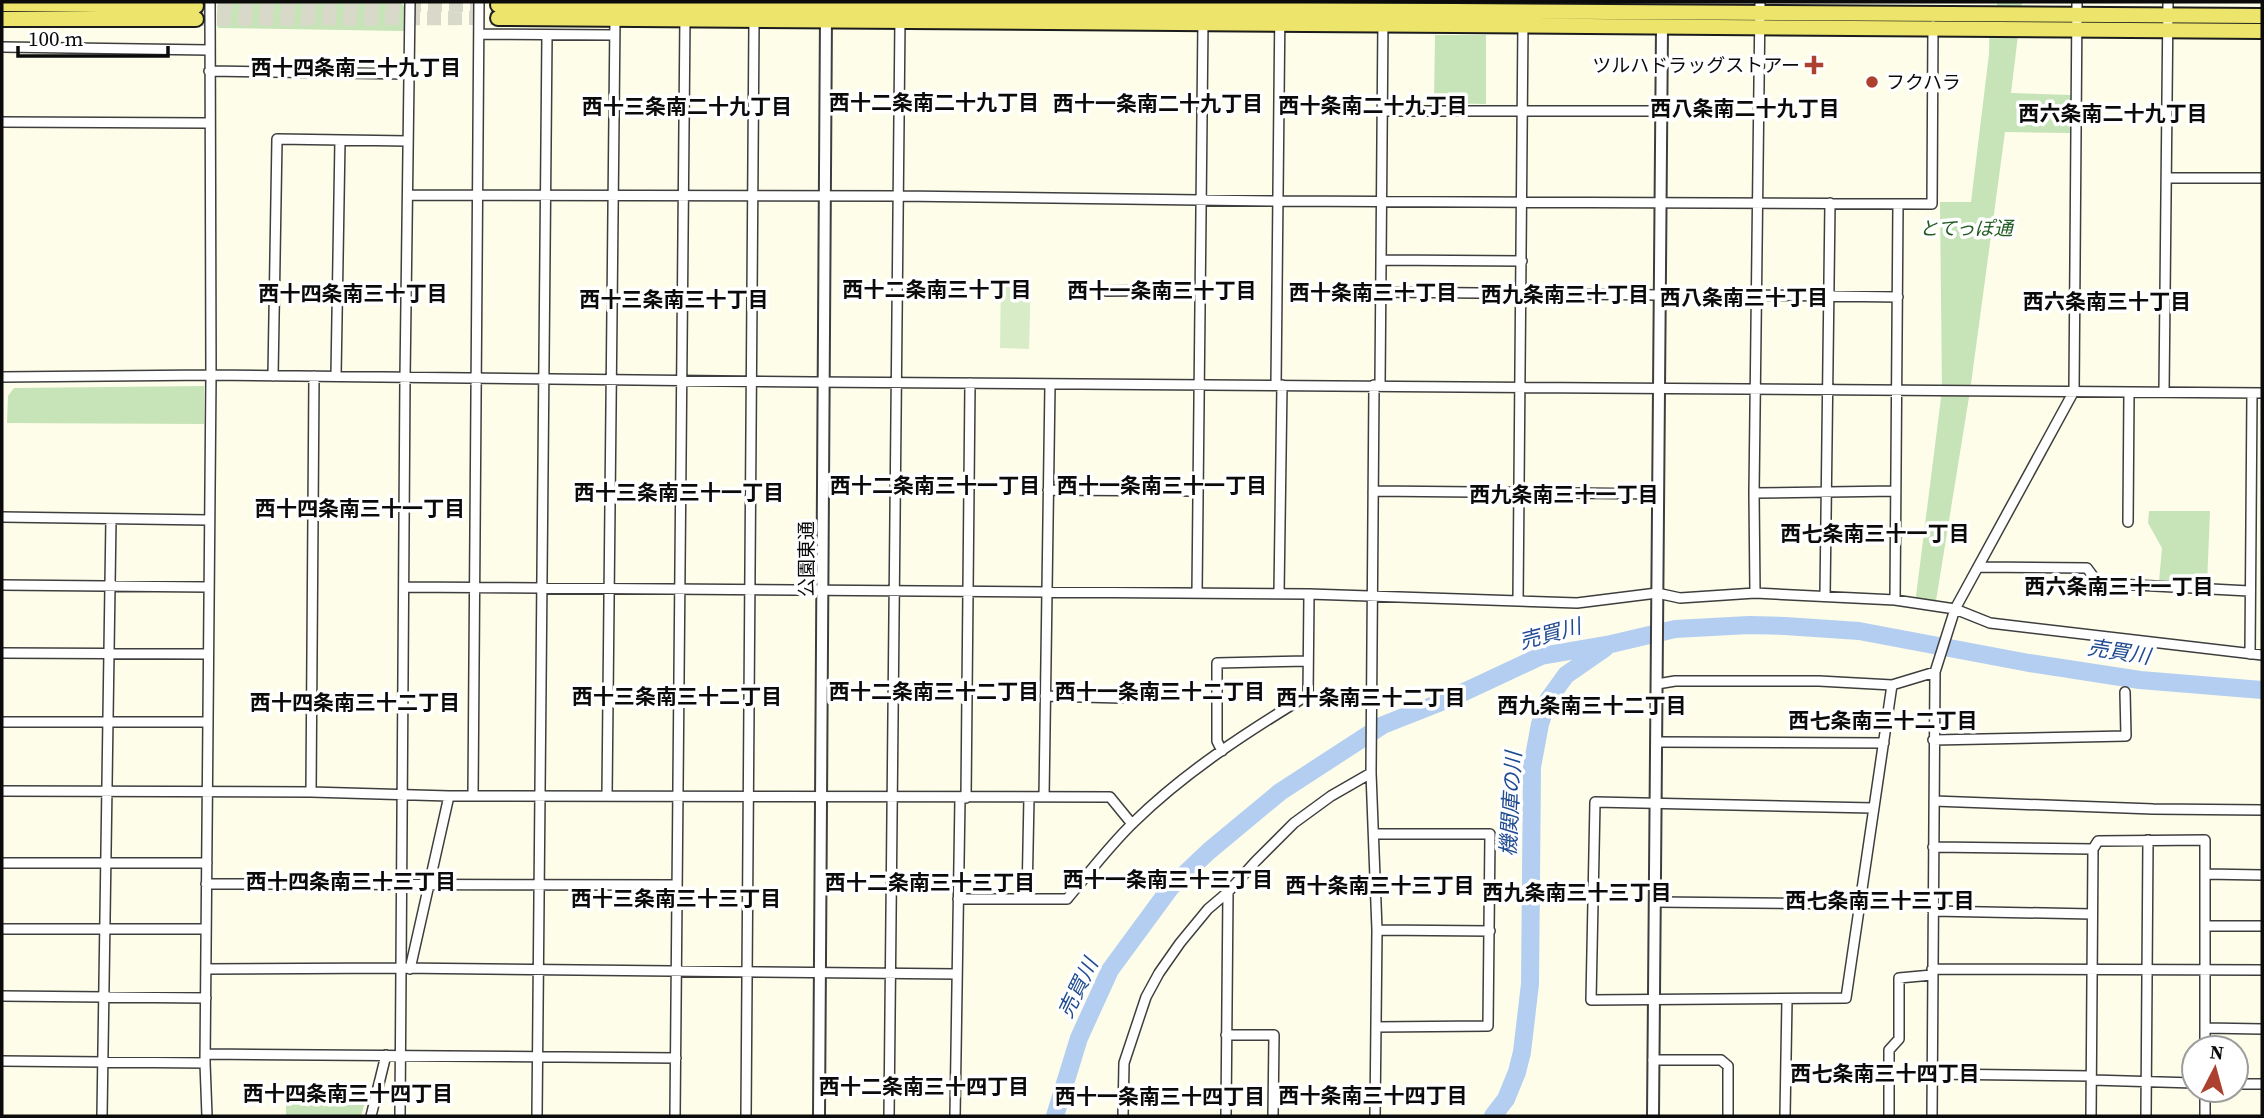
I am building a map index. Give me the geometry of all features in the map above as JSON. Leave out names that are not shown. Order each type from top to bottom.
[{"type":"main road","points":[[498,12],[685,8],[754,3],[900,14],[951,10],[1187,11]]},
{"type":"main road","points":[[2,4],[200,9]]},
{"type":"main road","points":[[1024,11],[1104,5],[1187,11],[1203,16],[1279,12],[1383,17],[1473,13],[1523,18],[1662,7],[1933,22],[2077,16],[2262,16]]},
{"type":"main road","points":[[1562,13],[1662,27],[1831,7],[1900,8],[1933,22],[1973,9],[2077,16]]},
{"type":"main road","points":[[685,8],[754,20],[826,10]]},
{"type":"main road","points":[[2,19],[200,9]]},
{"type":"main road","points":[[2168,16],[2262,31]]},
{"type":"street","points":[[400,1116],[405,968],[401,883],[410,2]]},
{"type":"street","points":[[473,796],[479,2]]},
{"type":"street","points":[[1653,1116],[1662,7]]},
{"type":"street","points":[[607,796],[615,8]]},
{"type":"street","points":[[675,1116],[685,8]]},
{"type":"street","points":[[200,9],[209,50],[211,375],[205,1058],[207,1116]]},
{"type":"street","name":"公園東通","points":[[819,1116],[826,10]]},
{"type":"street","points":[[1279,12],[1279,593]]},
{"type":"street","points":[[889,1116],[900,14]]},
{"type":"street","points":[[1755,593],[1760,14]]},
{"type":"street","points":[[1197,593],[1203,16]]},
{"type":"street","points":[[1931,1116],[1933,740],[1936,669],[1954,613],[2074,391],[2077,16]]},
{"type":"street","points":[[2164,391],[2168,16]]},
{"type":"street","points":[[1376,1116],[1377,930],[1372,770],[1372,595],[1373,491],[1382,260],[1383,17]]},
{"type":"street","points":[[1518,601],[1523,18]]},
{"type":"street","points":[[746,1116],[754,20]]},
{"type":"street","points":[[408,195],[1932,204],[1933,22]]},
{"type":"street","points":[[479,34],[614,34]]},
{"type":"street","points":[[537,1116],[547,35]]},
{"type":"street","points":[[2,47],[209,50]]},
{"type":"street","points":[[209,71],[409,74]]},
{"type":"street","points":[[1384,111],[1661,111]]},
{"type":"street","points":[[2,122],[208,123]]},
{"type":"street","points":[[273,376],[277,138],[408,141]]},
{"type":"street","points":[[336,376],[340,140]]},
{"type":"street","points":[[2167,178],[2262,178]]},
{"type":"street","points":[[1825,596],[1830,203]]},
{"type":"street","points":[[1895,600],[1898,204]]},
{"type":"street","points":[[1382,260],[1522,261]]},
{"type":"street","points":[[1105,290],[1199,290]]},
{"type":"street","points":[[1381,292],[1660,295]]},
{"type":"street","points":[[1758,295],[1898,297]]},
{"type":"street","points":[[2,377],[211,375],[752,382],[2257,393],[2249,591],[2250,654]]},
{"type":"street","points":[[311,792],[314,376]]},
{"type":"street","points":[[955,1116],[956,974],[968,590],[970,383]]},
{"type":"street","points":[[1044,797],[1050,384]]},
{"type":"street","points":[[2129,523],[2130,392]]},
{"type":"street","points":[[1048,490],[1198,491]]},
{"type":"street","points":[[1373,491],[1658,494]]},
{"type":"street","points":[[1754,493],[1896,491]]},
{"type":"street","points":[[2,517],[208,520]]},
{"type":"street","points":[[102,1116],[111,519]]},
{"type":"street","points":[[1979,567],[2087,568],[2098,583],[2249,591]]},
{"type":"street","points":[[2,585],[208,587]]},
{"type":"street","points":[[405,587],[824,592],[968,590],[1279,593],[1577,603],[1657,593],[1680,598],[1755,593],[1895,600],[1990,623],[2262,655]]},
{"type":"street","points":[[958,899],[1067,898],[1154,803],[1222,751],[1308,695],[1309,594]]},
{"type":"street","points":[[2,653],[208,654]]},
{"type":"street","points":[[1222,751],[1217,741],[1217,663],[1308,661]]},
{"type":"street","points":[[1657,684],[1675,681],[1806,681],[1892,685],[1936,669]]},
{"type":"street","points":[[1873,808],[1595,802],[1591,1000],[1846,998],[1892,685]]},
{"type":"street","points":[[1933,740],[2126,736],[2125,692]]},
{"type":"street","points":[[1045,696],[1121,698]]},
{"type":"street","points":[[2,722],[207,722]]},
{"type":"street","points":[[1657,742],[1884,743]]},
{"type":"street","points":[[1123,1116],[1124,1063],[1146,997],[1180,943],[1208,909],[1228,892],[1294,823],[1372,770]]},
{"type":"street","points":[[2,791],[311,792],[540,797],[1110,797],[1132,824]]},
{"type":"street","points":[[405,968],[430,884],[449,796]]},
{"type":"street","points":[[1027,898],[1029,797]]},
{"type":"street","points":[[1934,801],[2262,810]]},
{"type":"street","points":[[1374,834],[1490,834],[1488,1027],[1376,1027]]},
{"type":"street","points":[[2146,1116],[2148,840]]},
{"type":"street","points":[[2091,1116],[2093,849],[2098,841],[2205,840],[2205,1034]]},
{"type":"street","points":[[1933,847],[2093,849]]},
{"type":"street","points":[[2,863],[207,863]]},
{"type":"street","points":[[2205,874],[2262,875]]},
{"type":"street","points":[[206,884],[677,884]]},
{"type":"street","points":[[1226,1116],[1228,892]]},
{"type":"street","points":[[1656,902],[1859,904]]},
{"type":"street","points":[[1933,911],[2092,914]]},
{"type":"street","points":[[2205,926],[2262,926]]},
{"type":"street","points":[[2,929],[206,929]]},
{"type":"street","points":[[1377,930],[1490,931]]},
{"type":"street","points":[[206,969],[405,968],[956,974]]},
{"type":"street","points":[[1889,1116],[1889,1050],[1899,1038],[1899,978],[1932,972],[2262,970]]},
{"type":"street","points":[[2,996],[206,998]]},
{"type":"street","points":[[1784,1116],[1787,999]]},
{"type":"street","points":[[2205,1028],[2262,1028]]},
{"type":"street","points":[[1226,1035],[1274,1035],[1273,1116]]},
{"type":"street","points":[[2,1061],[103,1062],[386,1055],[676,1058]]},
{"type":"street","points":[[371,1116],[386,1055]]},
{"type":"street","points":[[1653,1060],[1721,1060],[1728,1066],[1728,1116]]},
{"type":"street","points":[[1932,1074],[2180,1083]]},
{"type":"green space","points":[[222,2],[400,2],[404,6],[404,31],[218,28],[217,5]]},
{"type":"green space","name":"とてっぽ通","points":[[1997,2],[2022,2],[2011,93],[2071,95],[2070,133],[2005,132],[1970,391],[1935,607],[1915,604],[1942,390],[1940,202],[1971,202],[1989,54],[1990,16],[1997,7]]},
{"type":"green space","points":[[1435,35],[1486,35],[1486,104],[1434,103]]},
{"type":"green space","points":[[1001,278],[1031,278],[1029,349],[1000,348]]},
{"type":"green space","points":[[204,386],[204,424],[7,423],[8,396],[14,388]]},
{"type":"green space","points":[[2149,511],[2210,511],[2207,585],[2159,582],[2162,548],[2148,523]]},
{"type":"green space","points":[[286,1099],[366,1099],[361,1116],[286,1116]]},
{"type":"waterway","name":"売買川","points":[[1055,1116],[1079,1038],[1110,970],[1171,887],[1209,851],[1280,792],[1383,725],[1449,699],[1541,656],[1675,629],[1785,626],[1859,631],[2029,663],[2140,680],[2262,690]]},
{"type":"waterway","name":"機関庫の川","points":[[1493,1116],[1506,1099],[1522,1052],[1530,984],[1532,767],[1540,724],[1548,700],[1566,675],[1605,648]]},
{"type":"tunnel","points":[[197,6],[498,5]]},
{"type":"tunnel","points":[[196,19],[498,18]]},
{"type":"place","name":"ツルハドラッグストアー","points":[[1814,65]]},
{"type":"place","name":"フクハラ","points":[[1872,82]]},
{"type":"district","name":"西十四条南二十九丁目","points":[[356,68]]},
{"type":"district","name":"西十二条南二十九丁目","points":[[934,103]]},
{"type":"district","name":"西十一条南二十九丁目","points":[[1158,104]]},
{"type":"district","name":"西十条南二十九丁目","points":[[1373,106]]},
{"type":"district","name":"西十三条南二十九丁目","points":[[687,107]]},
{"type":"district","name":"西八条南二十九丁目","points":[[1745,109]]},
{"type":"district","name":"西六条南二十九丁目","points":[[2113,114]]},
{"type":"district","name":"西十二条南三十丁目","points":[[937,290]]},
{"type":"district","name":"西十一条南三十丁目","points":[[1162,291]]},
{"type":"district","name":"西十条南三十丁目","points":[[1373,293]]},
{"type":"district","name":"西十四条南三十丁目","points":[[353,294]]},
{"type":"district","name":"西九条南三十丁目","points":[[1565,295]]},
{"type":"district","name":"西八条南三十丁目","points":[[1744,298]]},
{"type":"district","name":"西十三条南三十丁目","points":[[674,300]]},
{"type":"district","name":"西六条南三十丁目","points":[[2107,302]]},
{"type":"district","name":"西十二条南三十一丁目","points":[[935,486]]},
{"type":"district","name":"西十一条南三十一丁目","points":[[1162,486]]},
{"type":"district","name":"西十三条南三十一丁目","points":[[679,493]]},
{"type":"district","name":"西九条南三十一丁目","points":[[1564,495]]},
{"type":"district","name":"西十四条南三十一丁目","points":[[360,509]]},
{"type":"district","name":"西七条南三十一丁目","points":[[1875,534]]},
{"type":"district","name":"西六条南三十一丁目","points":[[2119,587]]},
{"type":"district","name":"西十二条南三十二丁目","points":[[934,692]]},
{"type":"district","name":"西十一条南三十二丁目","points":[[1160,692]]},
{"type":"district","name":"西十三条南三十二丁目","points":[[677,697]]},
{"type":"district","name":"西十条南三十二丁目","points":[[1371,698]]},
{"type":"district","name":"西十四条南三十二丁目","points":[[355,703]]},
{"type":"district","name":"西九条南三十二丁目","points":[[1592,706]]},
{"type":"district","name":"西七条南三十二丁目","points":[[1883,721]]},
{"type":"district","name":"西十一条南三十三丁目","points":[[1168,880]]},
{"type":"district","name":"西十四条南三十三丁目","points":[[351,882]]},
{"type":"district","name":"西十二条南三十三丁目","points":[[930,883]]},
{"type":"district","name":"西十条南三十三丁目","points":[[1380,886]]},
{"type":"district","name":"西九条南三十三丁目","points":[[1577,893]]},
{"type":"district","name":"西十三条南三十三丁目","points":[[676,899]]},
{"type":"district","name":"西七条南三十三丁目","points":[[1880,901]]},
{"type":"district","name":"西七条南三十四丁目","points":[[1885,1074]]},
{"type":"district","name":"西十二条南三十四丁目","points":[[924,1087]]},
{"type":"district","name":"西十四条南三十四丁目","points":[[348,1094]]},
{"type":"district","name":"西十条南三十四丁目","points":[[1373,1096]]},
{"type":"district","name":"西十一条南三十四丁目","points":[[1160,1097]]}]
